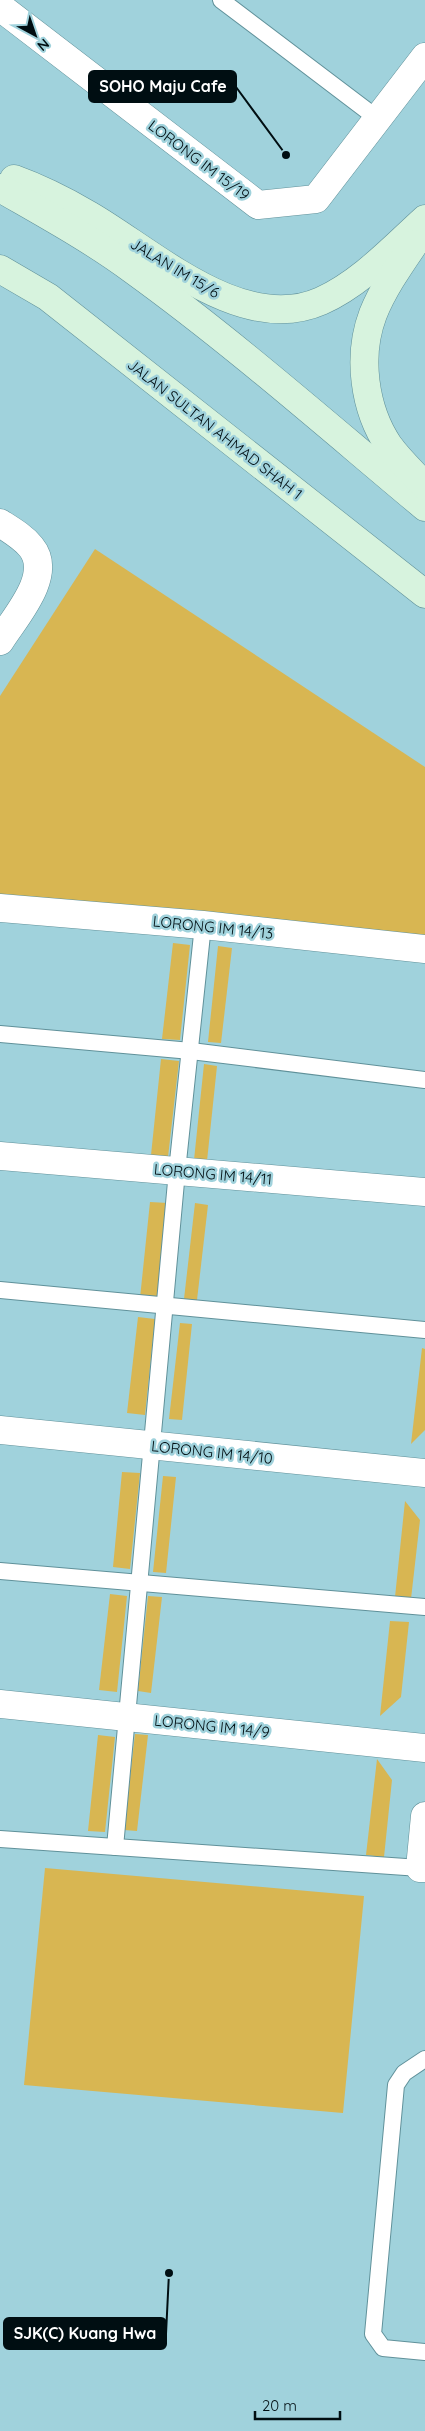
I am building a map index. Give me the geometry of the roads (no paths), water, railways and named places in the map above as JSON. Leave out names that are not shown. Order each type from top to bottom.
[{"type":"main road","name":"JALAN IM 15/6","points":[[0,175],[15,179],[88,214],[217,295],[267,308],[287,309],[302,306],[318,302],[335,294],[383,258],[425,219]]},
{"type":"main road","points":[[0,188],[88,239],[133,270],[259,369],[425,507]]},
{"type":"main road","points":[[425,228],[395,271],[373,314],[365,348],[365,379],[370,405],[386,440],[425,486]]},
{"type":"main road","name":"JALAN SULTAN AHMAD SHAH 1","points":[[0,269],[48,297],[425,594]]},
{"type":"street","name":"LORONG IM 15/19","points":[[0,7],[258,205],[316,199],[425,57]]},
{"type":"street","points":[[0,523],[22,537],[33,549],[38,562],[39,576],[34,589],[0,641]]},
{"type":"street","name":"LORONG IM 14/13","points":[[0,908],[203,925],[425,949]]},
{"type":"street","name":"LORONG IM 14/11","points":[[0,1156],[425,1192]]},
{"type":"street","name":"LORONG IM 14/10","points":[[0,1430],[425,1473]]},
{"type":"street","name":"LORONG IM 14/9","points":[[0,1704],[425,1748]]},
{"type":"street","points":[[423,1868],[425,1816]]},
{"type":"lane","points":[[220,0],[378,119]]},
{"type":"lane","points":[[114,1847],[164,1305],[203,925]]},
{"type":"lane","points":[[0,1034],[191,1051],[425,1080]]},
{"type":"lane","points":[[0,1290],[425,1330]]},
{"type":"lane","points":[[0,1571],[425,1607]]},
{"type":"lane","points":[[0,1840],[423,1868]]},
{"type":"lane","points":[[425,2059],[404,2073],[396,2085],[373,2334],[383,2348],[425,2352]]},
{"type":"place","name":"SOHO Maju Cafe","points":[[286,155]]},
{"type":"place","name":"SJK(C) Kuang Hwa","points":[[169,2273]]}]
